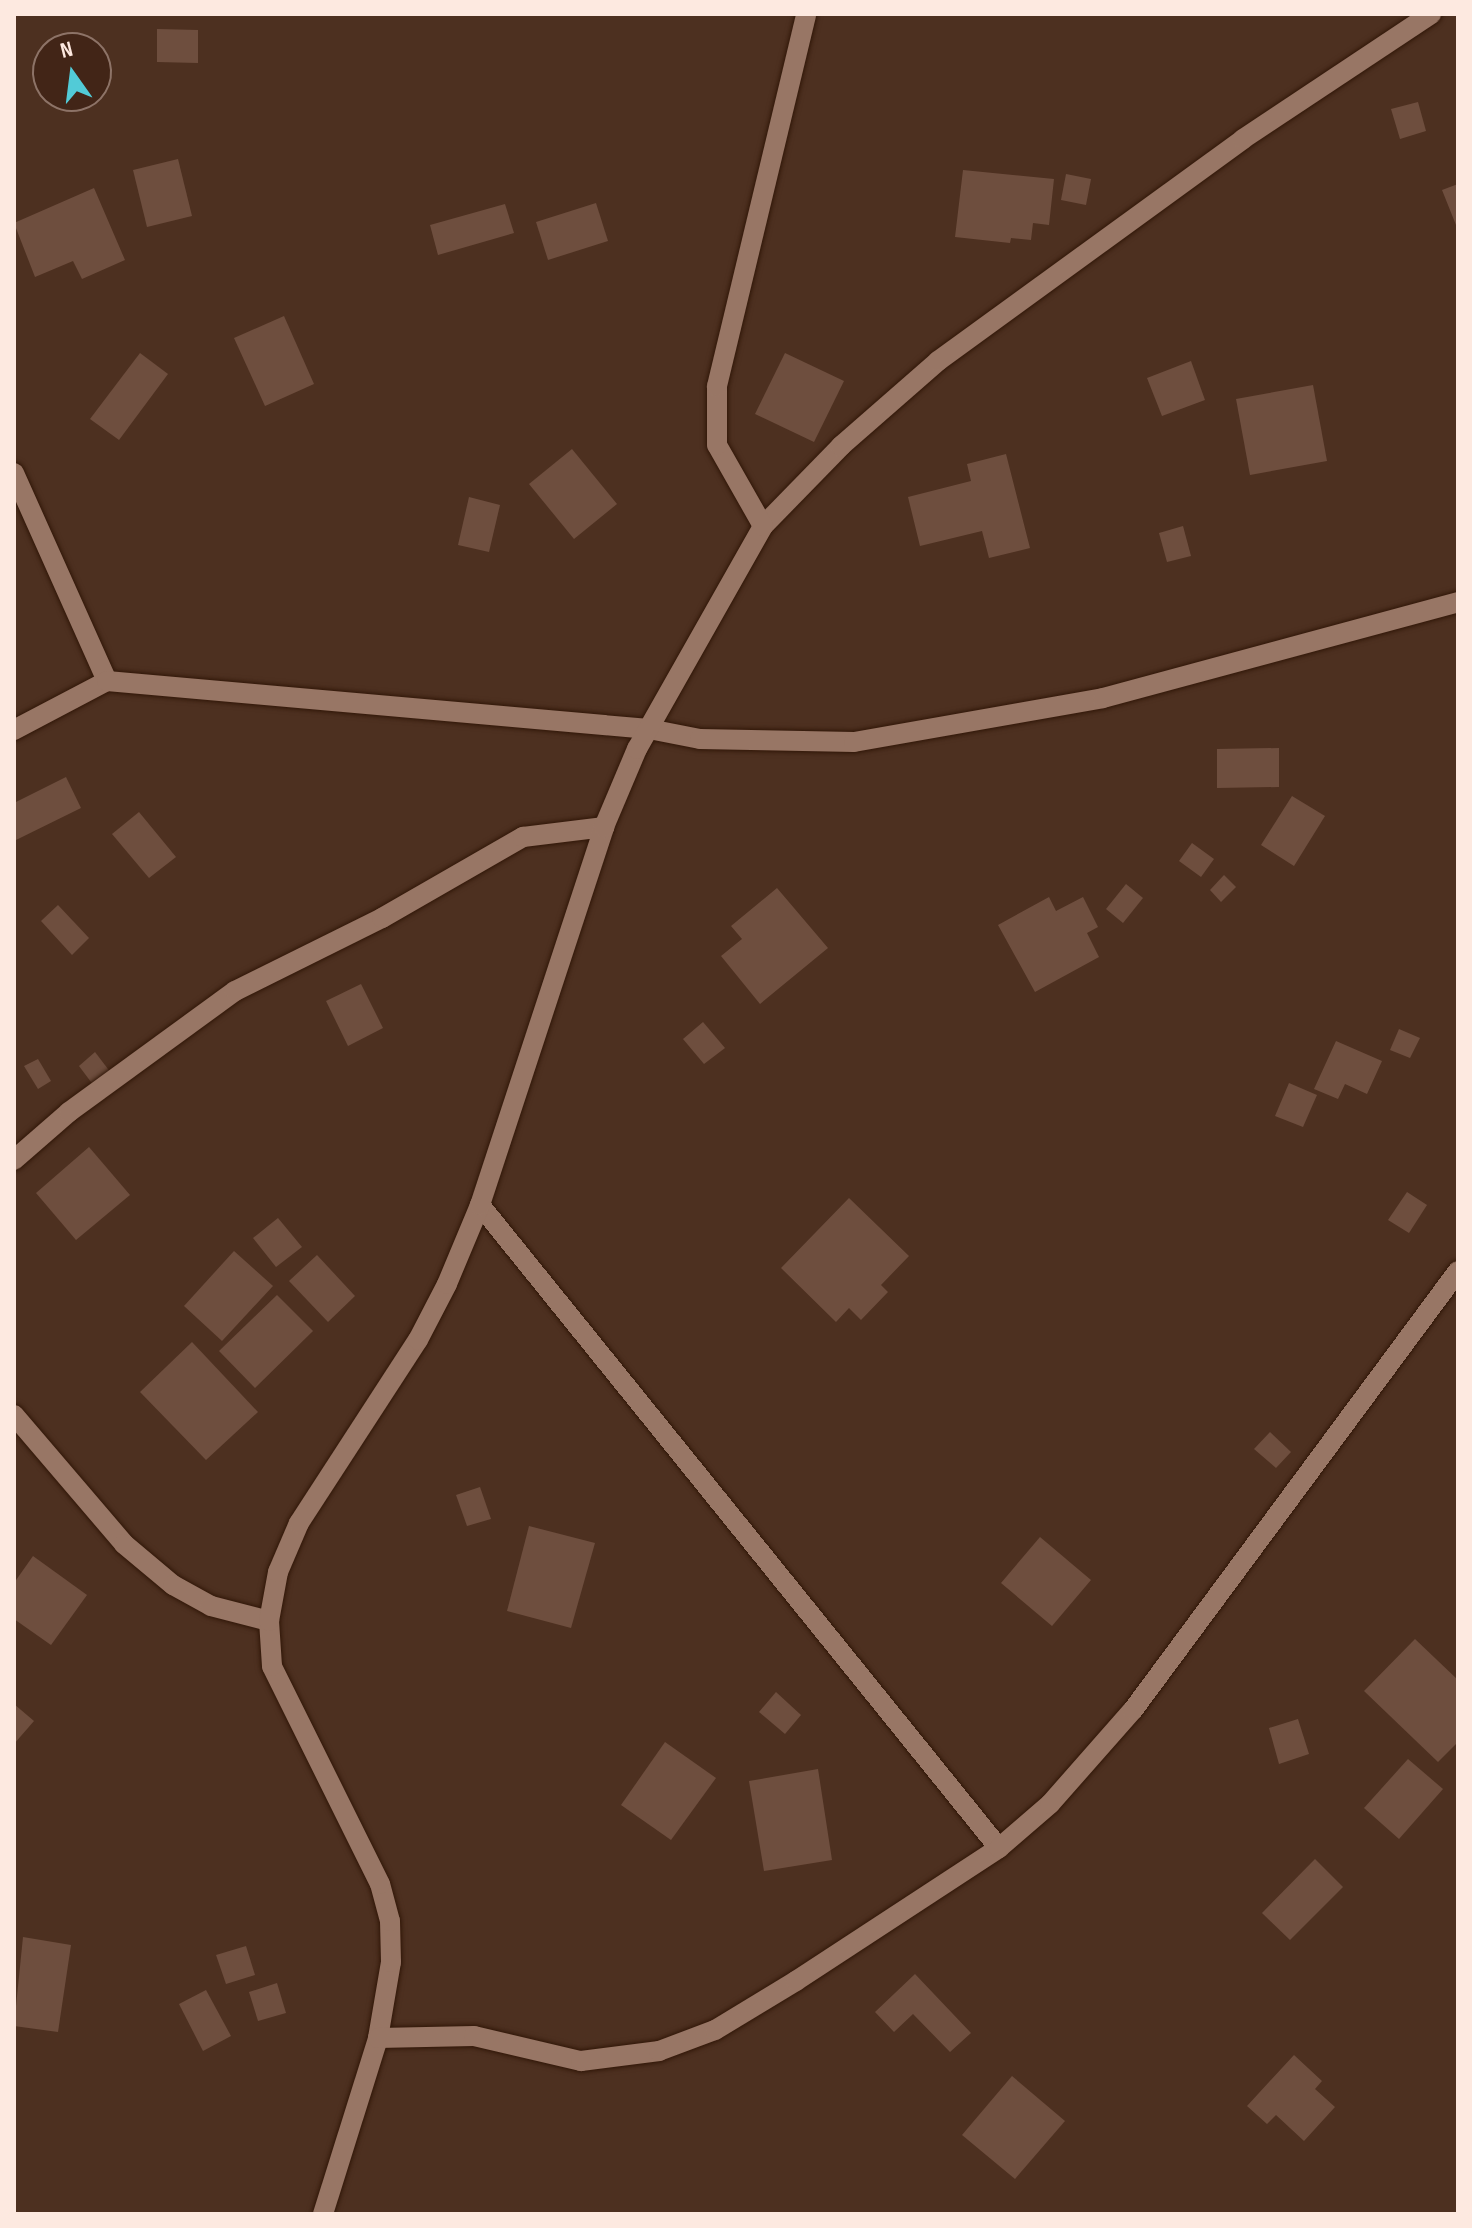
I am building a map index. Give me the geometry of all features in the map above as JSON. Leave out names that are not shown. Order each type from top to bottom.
[{"type":"street","points":[[763,526],[717,445],[717,386],[806,14]]},
{"type":"street","points":[[323,2214],[378,2038],[391,1962],[390,1921],[380,1884],[272,1666],[269,1621],[278,1572],[299,1523],[418,1340],[480,1205],[604,827],[649,729],[763,526],[841,446],[938,361],[1243,139],[1431,14]]},
{"type":"street","points":[[14,473],[107,681]]},
{"type":"street","points":[[14,730],[107,681],[649,729],[700,739],[799,744],[906,735],[1103,698],[1458,602]]},
{"type":"street","points":[[14,1160],[69,1112],[235,991],[382,918],[523,837],[604,827]]},
{"type":"street","points":[[480,1205],[999,1848]]},
{"type":"street","points":[[378,2038],[474,2036],[581,2061],[659,2051],[715,2030],[796,1981],[999,1848],[1050,1804],[1133,1710],[1458,1271]]},
{"type":"street","points":[[14,1415],[124,1544],[173,1585],[211,1606],[269,1621]]},
{"type":"building","points":[[157,29],[198,30],[198,63],[157,62]]},
{"type":"building","points":[[1418,102],[1426,131],[1400,139],[1391,109]]},
{"type":"building","points":[[178,159],[192,216],[147,227],[133,170]]},
{"type":"building","points":[[963,170],[1054,179],[1049,225],[1033,223],[1031,240],[1011,238],[1010,243],[955,237]]},
{"type":"building","points":[[1066,174],[1091,179],[1086,205],[1061,200]]},
{"type":"building","points":[[1458,184],[1458,230],[1442,190]]},
{"type":"building","points":[[94,188],[125,260],[82,279],[73,261],[35,277],[14,223]]},
{"type":"building","points":[[596,203],[608,241],[548,260],[536,222]]},
{"type":"building","points":[[505,204],[514,233],[438,255],[430,225]]},
{"type":"building","points":[[284,316],[314,384],[265,406],[234,338]]},
{"type":"building","points":[[140,353],[168,374],[119,440],[90,419]]},
{"type":"building","points":[[785,353],[844,381],[814,442],[755,414]]},
{"type":"building","points":[[1191,361],[1205,400],[1162,416],[1147,378]]},
{"type":"building","points":[[1313,385],[1327,461],[1250,475],[1236,399]]},
{"type":"building","points":[[572,449],[617,504],[574,539],[529,484]]},
{"type":"building","points":[[1006,454],[1030,548],[989,558],[982,531],[920,546],[908,497],[971,481],[967,464]]},
{"type":"building","points":[[469,497],[500,505],[489,552],[458,545]]},
{"type":"building","points":[[1183,526],[1191,556],[1167,562],[1159,533]]},
{"type":"building","points":[[1279,748],[1279,787],[1217,788],[1217,749]]},
{"type":"building","points":[[66,777],[81,808],[14,841],[14,803]]},
{"type":"building","points":[[1292,796],[1325,816],[1294,866],[1261,845]]},
{"type":"building","points":[[139,812],[176,857],[149,878],[112,834]]},
{"type":"building","points":[[1192,843],[1214,859],[1201,877],[1179,861]]},
{"type":"building","points":[[1224,875],[1236,887],[1221,902],[1210,890]]},
{"type":"building","points":[[1126,884],[1143,898],[1123,923],[1106,909]]},
{"type":"building","points":[[777,888],[828,948],[760,1004],[721,956],[742,939],[731,926]]},
{"type":"building","points":[[1049,897],[1056,911],[1083,897],[1098,927],[1087,933],[1099,957],[1035,992],[998,925]]},
{"type":"building","points":[[58,905],[89,938],[72,955],[41,921]]},
{"type":"building","points":[[361,984],[383,1028],[348,1046],[326,1001]]},
{"type":"building","points":[[703,1022],[725,1048],[704,1064],[683,1039]]},
{"type":"building","points":[[1399,1029],[1420,1038],[1410,1058],[1390,1050]]},
{"type":"building","points":[[1336,1041],[1382,1061],[1367,1094],[1345,1084],[1338,1099],[1314,1089]]},
{"type":"building","points":[[95,1052],[111,1073],[94,1086],[79,1066]]},
{"type":"building","points":[[38,1059],[51,1081],[38,1089],[24,1066]]},
{"type":"building","points":[[1289,1083],[1317,1095],[1303,1127],[1275,1116]]},
{"type":"building","points":[[89,1147],[130,1195],[76,1240],[36,1193]]},
{"type":"building","points":[[1407,1192],[1427,1205],[1409,1233],[1388,1220]]},
{"type":"building","points":[[849,1198],[909,1256],[881,1285],[888,1292],[861,1320],[849,1308],[836,1322],[781,1268]]},
{"type":"building","points":[[278,1218],[302,1247],[276,1267],[253,1238]]},
{"type":"building","points":[[234,1251],[273,1286],[222,1341],[184,1306]]},
{"type":"building","points":[[317,1255],[355,1296],[328,1322],[289,1281]]},
{"type":"building","points":[[277,1295],[313,1331],[255,1388],[219,1351]]},
{"type":"building","points":[[192,1342],[258,1412],[206,1460],[140,1392]]},
{"type":"building","points":[[1270,1432],[1291,1452],[1276,1468],[1254,1449]]},
{"type":"building","points":[[480,1487],[491,1519],[467,1526],[456,1495]]},
{"type":"building","points":[[529,1526],[595,1543],[571,1628],[507,1611]]},
{"type":"building","points":[[1040,1537],[1091,1580],[1052,1626],[1001,1583]]},
{"type":"building","points":[[33,1556],[87,1595],[51,1645],[14,1619],[14,1583]]},
{"type":"building","points":[[1415,1639],[1458,1680],[1458,1742],[1438,1762],[1364,1691]]},
{"type":"building","points":[[776,1692],[801,1715],[785,1734],[759,1712]]},
{"type":"building","points":[[14,1704],[34,1721],[14,1744]]},
{"type":"building","points":[[1298,1719],[1309,1754],[1279,1764],[1269,1728]]},
{"type":"building","points":[[665,1742],[716,1778],[671,1840],[621,1805]]},
{"type":"building","points":[[1408,1759],[1443,1789],[1399,1839],[1364,1808]]},
{"type":"building","points":[[818,1769],[832,1860],[764,1871],[749,1781]]},
{"type":"building","points":[[1315,1859],[1343,1887],[1290,1940],[1262,1913]]},
{"type":"building","points":[[23,1937],[71,1945],[58,2032],[14,2026]]},
{"type":"building","points":[[246,1946],[255,1975],[226,1984],[216,1955]]},
{"type":"building","points":[[915,1974],[971,2033],[950,2052],[913,2014],[894,2032],[875,2012]]},
{"type":"building","points":[[277,1983],[286,2013],[258,2021],[249,1992]]},
{"type":"building","points":[[206,1990],[231,2036],[203,2051],[179,2004]]},
{"type":"building","points":[[1294,2055],[1322,2081],[1315,2089],[1335,2107],[1304,2141],[1276,2115],[1267,2124],[1247,2106]]},
{"type":"building","points":[[1012,2076],[1065,2121],[1015,2179],[962,2135]]}]
